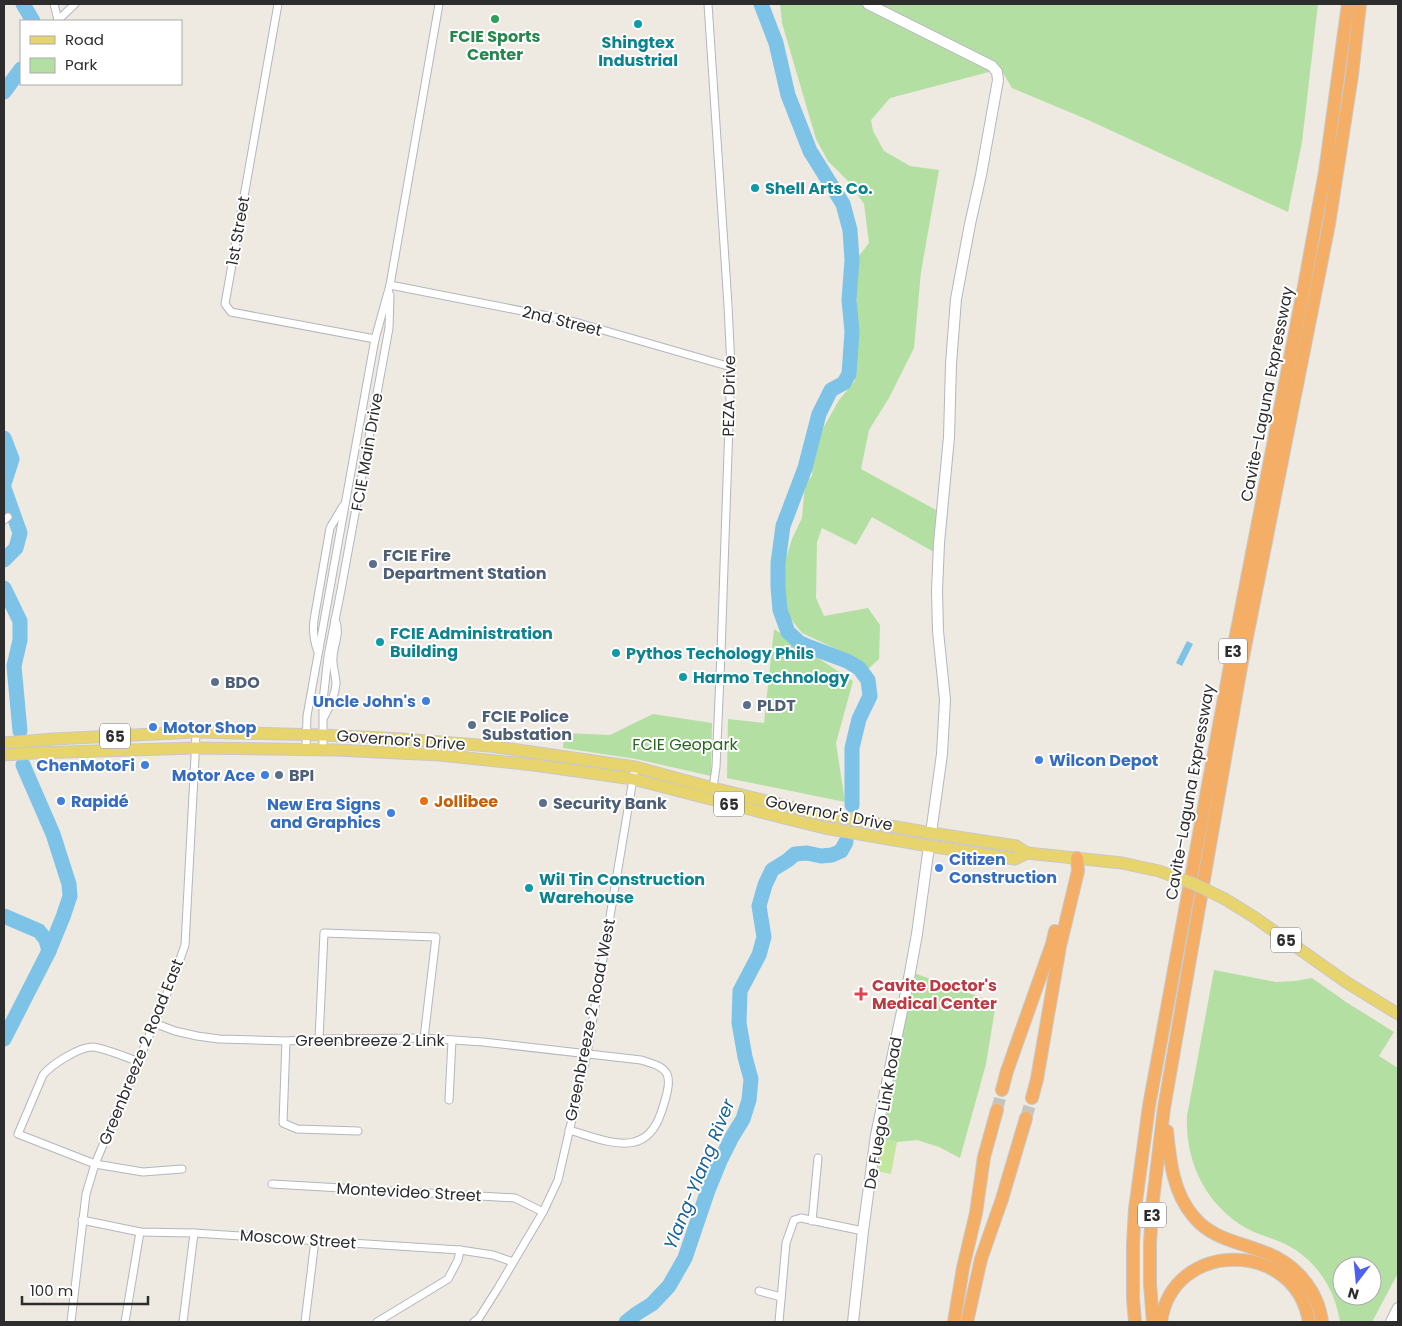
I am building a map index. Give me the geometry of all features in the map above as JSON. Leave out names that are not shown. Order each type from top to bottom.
[{"type":"highway","name":"Cavite–Laguna Expressway","points":[[1135,1322],[1133,1244],[1135,1208],[1150,1106],[1230,666],[1325,172],[1348,4]]},
{"type":"highway","name":"Cavite–Laguna Expressway","points":[[1153,1322],[1150,1284],[1150,1244],[1152,1208],[1164,1108],[1241,667],[1329,224],[1352,75],[1360,4]]},
{"type":"highway","points":[[1002,1090],[1052,944],[1070,870],[1077,858]]},
{"type":"highway","points":[[1032,1098],[1060,946],[1078,871],[1077,858]]},
{"type":"highway","points":[[1164,1108],[1169,1153],[1174,1177],[1177,1188],[1188,1210],[1202,1226],[1213,1233],[1271,1255],[1288,1264],[1302,1277],[1312,1292],[1322,1322]]},
{"type":"highway","points":[[954,1322],[963,1268],[976,1213],[984,1157],[996,1110]]},
{"type":"highway","points":[[968,1321],[981,1259],[1002,1199],[1026,1118]]},
{"type":"highway","points":[[1161,1322],[1170,1296],[1185,1278],[1198,1268],[1228,1259],[1248,1260],[1266,1266],[1288,1280],[1299,1294],[1309,1322]]},
{"type":"highway","points":[[1131,1322],[1133,1299]]},
{"type":"main road","name":"Governor's Drive","points":[[5,743],[196,732],[306,734],[490,746],[635,767],[827,815],[1016,846],[1027,853],[1122,863],[1159,871],[1194,884],[1225,899],[1254,917],[1346,982],[1398,1014]]},
{"type":"main road","points":[[327,735],[327,750]]},
{"type":"main road","name":"Governor's Drive","points":[[6,755],[195,748],[306,749],[440,755],[534,765],[633,779],[825,828],[929,846],[1015,859],[1027,853]]},
{"type":"street","points":[[54,4],[57,20]]},
{"type":"street","points":[[58,20],[75,4]]},
{"type":"street","name":"1st Street","points":[[278,4],[225,304],[231,312],[375,339]]},
{"type":"street","name":"FCIE Main Drive","points":[[306,749],[307,716],[318,654],[375,339],[390,285],[440,4]]},
{"type":"street","name":"PEZA Drive","points":[[708,4],[731,367],[721,653],[716,767],[713,788]]},
{"type":"street","points":[[868,4],[992,66],[997,72],[998,80],[956,299],[951,355],[949,437],[939,543],[938,591],[938,631],[945,700],[942,754],[931,833]]},
{"type":"street","name":"FCIE Main Drive","points":[[327,735],[323,717],[323,701],[328,656],[389,328],[390,285]]},
{"type":"street","name":"2nd Street","points":[[390,285],[562,319],[731,367]]},
{"type":"street","name":"FCIE Main Drive","points":[[318,654],[313,639],[313,624],[326,547],[330,528],[346,502]]},
{"type":"street","name":"FCIE Main Drive","points":[[323,717],[332,703],[336,684],[333,671],[333,657],[339,628],[335,619]]},
{"type":"street","name":"Greenbreeze 2 Road East","points":[[71,1322],[82,1220],[86,1194],[95,1164],[173,979],[185,944],[196,732]]},
{"type":"street","name":"Greenbreeze 2 Road West","points":[[474,1322],[479,1318],[498,1288],[542,1212],[558,1180],[587,1054],[635,767]]},
{"type":"street","name":"De Fuego Link Road","points":[[854,1322],[863,1231],[876,1135],[909,978],[929,846]]},
{"type":"street","points":[[319,1039],[324,933],[436,937],[424,1038]]},
{"type":"street","name":"Greenbreeze 2 Link","points":[[154,1023],[175,1031],[212,1038],[248,1041],[424,1038],[483,1042],[587,1054]]},
{"type":"street","points":[[449,1100],[452,1040]]},
{"type":"street","points":[[286,1041],[283,1123],[297,1129],[358,1131]]},
{"type":"street","points":[[138,1062],[94,1047],[82,1050],[49,1068],[43,1075],[18,1134],[95,1164],[143,1172],[182,1169]]},
{"type":"street","points":[[569,1130],[603,1140],[623,1143],[634,1142],[648,1135],[663,1112],[669,1080],[666,1073],[658,1065],[641,1060],[587,1054]]},
{"type":"street","points":[[812,1221],[818,1158]]},
{"type":"street","name":"Montevideo Street","points":[[272,1184],[515,1198],[542,1212]]},
{"type":"street","points":[[779,1322],[786,1244],[794,1220],[801,1218],[863,1231]]},
{"type":"street","name":"Moscow Street","points":[[82,1220],[140,1232],[194,1233],[460,1250],[493,1255],[513,1262]]},
{"type":"street","points":[[125,1322],[140,1232]]},
{"type":"street","points":[[183,1322],[194,1233]]},
{"type":"street","points":[[305,1322],[315,1240]]},
{"type":"street","points":[[377,1322],[448,1279],[458,1260],[460,1250]]},
{"type":"street","points":[[759,1291],[781,1298]]},
{"type":"street","points":[[1391,1322],[1398,1308]]},
{"type":"green space","points":[[780,4],[1318,4],[1302,142],[1288,212],[1086,119],[1012,88],[1003,73],[989,72],[890,98],[871,120],[873,131],[884,151],[910,166],[939,170],[921,272],[914,348],[889,398],[869,430],[861,469],[936,510],[934,552],[872,517],[856,545],[822,528],[817,542],[816,598],[824,616],[868,608],[880,625],[879,659],[868,669],[849,655],[802,633],[789,617],[780,586],[781,574],[792,539],[802,518],[805,483],[812,476],[813,446],[839,400],[855,381],[857,331],[856,271],[859,256],[869,243],[864,204],[849,182],[828,161],[816,139],[782,23]]},
{"type":"green space","points":[[774,629],[853,681],[836,743],[845,802],[727,778],[728,719],[764,723]]},
{"type":"green space","name":"FCIE Geopark","points":[[653,714],[712,723],[711,776],[636,759],[563,748],[564,733],[610,735]]},
{"type":"green space","points":[[1214,970],[1276,982],[1312,978],[1394,1032],[1379,1056],[1398,1068],[1398,1273],[1382,1303],[1382,1256],[1332,1256],[1332,1294],[1322,1276],[1306,1258],[1285,1244],[1246,1228],[1232,1218],[1209,1195],[1194,1166],[1187,1133],[1187,1116]]},
{"type":"green space","points":[[914,973],[996,1003],[986,1064],[960,1158],[939,1147],[917,1140],[897,1142],[879,1138]]},
{"type":"green space","points":[[879,1138],[897,1142],[891,1174],[872,1170]]},
{"type":"green space","points":[[1336,1306],[1380,1306],[1372,1322],[1340,1322]]},
{"type":"water","points":[[1187,641],[1193,644],[1182,666],[1176,663]]},
{"type":"waterway","points":[[23,4],[32,20]]},
{"type":"waterway","name":"Ylang-Ylang River","points":[[761,4],[776,43],[788,95],[810,151],[843,204],[850,230],[852,260],[849,300],[852,332],[849,374],[844,383],[831,390],[819,414],[805,468],[783,526],[778,563],[778,587],[780,610],[788,632],[800,643],[847,661],[859,668],[868,680],[870,696],[859,719],[852,748],[852,805]]},
{"type":"waterway","points":[[4,92],[20,70]]},
{"type":"waterway","points":[[4,438],[12,459],[4,484]]},
{"type":"waterway","points":[[4,488],[20,533],[16,548],[4,560]]},
{"type":"waterway","points":[[4,588],[20,621],[20,640],[14,666],[20,731]]},
{"type":"waterway","points":[[4,1039],[49,951],[70,896],[69,884],[53,834],[23,765]]},
{"type":"waterway","name":"Ylang-Ylang River","points":[[626,1322],[652,1304],[669,1286],[685,1258],[720,1161],[743,1119],[749,1100],[751,1079],[739,1023],[740,991],[759,955],[764,937],[759,906],[765,885],[772,870],[795,854],[832,855],[841,851],[846,842]]},
{"type":"waterway","points":[[4,916],[39,931],[46,940],[49,951]]},
{"type":"tunnel","points":[[997,1110],[1002,1090]]},
{"type":"tunnel","points":[[1026,1118],[1032,1098]]},
{"type":"place","name":"FCIE Sports Center","points":[[495,19]]},
{"type":"place","name":"Shingtex Industrial","points":[[638,24]]},
{"type":"place","name":"Shell Arts Co.","points":[[755,188]]},
{"type":"place","name":"FCIE Fire Department Station","points":[[373,564]]},
{"type":"place","name":"FCIE Administration Building","points":[[380,642]]},
{"type":"place","name":"Pythos Techology Phils","points":[[616,653]]},
{"type":"place","name":"Harmo Technology","points":[[683,677]]},
{"type":"place","name":"BDO","points":[[215,682]]},
{"type":"place","name":"Uncle John's","points":[[426,701]]},
{"type":"place","name":"PLDT","points":[[747,705]]},
{"type":"place","name":"FCIE Police Substation","points":[[472,725]]},
{"type":"place","name":"Motor Shop","points":[[153,727]]},
{"type":"place","name":"Wilcon Depot","points":[[1039,760]]},
{"type":"place","name":"ChenMotoFi","points":[[145,765]]},
{"type":"place","name":"Motor Ace","points":[[265,775]]},
{"type":"place","name":"BPI","points":[[279,775]]},
{"type":"place","name":"Rapidé","points":[[61,801]]},
{"type":"place","name":"Jollibee","points":[[424,801]]},
{"type":"place","name":"Security Bank","points":[[543,803]]},
{"type":"place","name":"New Era Signs and Graphics","points":[[391,813]]},
{"type":"place","name":"Citizen Construction","points":[[939,868]]},
{"type":"place","name":"Wil Tin Construction Warehouse","points":[[529,888]]},
{"type":"place","name":"Cavite Doctor's Medical Center","points":[[861,994]]}]
